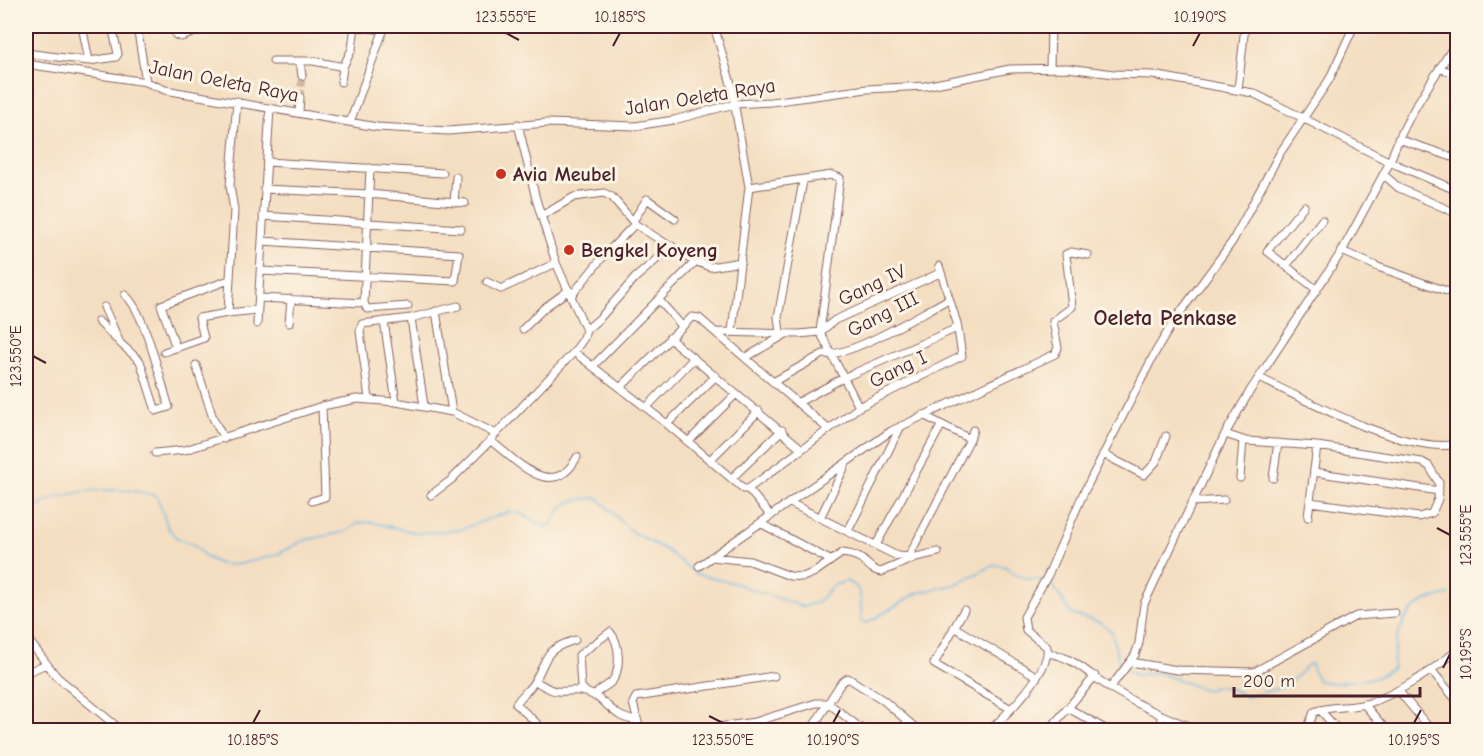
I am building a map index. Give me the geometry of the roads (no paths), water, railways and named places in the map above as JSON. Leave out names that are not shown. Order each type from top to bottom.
[{"type":"street","points":[[82,26],[89,61]]},
{"type":"street","points":[[26,53],[89,61],[117,56],[112,26]]},
{"type":"street","points":[[137,26],[146,82]]},
{"type":"street","points":[[174,26],[179,37],[213,26]]},
{"type":"street","points":[[341,82],[343,67],[352,49],[354,26],[384,28],[350,122]]},
{"type":"street","points":[[714,26],[731,84],[749,187],[732,331]]},
{"type":"street","points":[[1050,68],[1051,26]]},
{"type":"street","points":[[1238,90],[1245,26]]},
{"type":"street","points":[[990,730],[1011,709],[1044,665],[1048,653],[1047,647],[1032,636],[1024,625],[1024,618],[1048,575],[1103,454],[1163,337],[1232,242],[1276,160],[1337,66],[1354,26]]},
{"type":"street","points":[[1110,688],[1129,664],[1139,644],[1144,604],[1225,434],[1342,251],[1384,175],[1398,139],[1422,92],[1441,69],[1458,39]]},
{"type":"street","points":[[273,61],[343,67]]},
{"type":"street","points":[[300,62],[302,76]]},
{"type":"street","name":"Jalan Oeleta Raya","points":[[26,63],[146,82],[165,90],[350,122],[389,128],[448,131],[518,124],[635,126],[674,120],[734,104],[771,102],[867,89],[925,86],[1004,70],[1050,68],[1153,75],[1238,90],[1262,97],[1390,162],[1458,191]]},
{"type":"street","points":[[1441,69],[1458,74]]},
{"type":"street","points":[[299,112],[300,97]]},
{"type":"street","points":[[228,313],[234,210],[230,186],[237,102]]},
{"type":"street","points":[[257,324],[270,108]]},
{"type":"street","points":[[518,124],[556,263],[586,330]]},
{"type":"street","points":[[1398,139],[1458,159]]},
{"type":"street","points":[[267,162],[443,173]]},
{"type":"street","points":[[370,168],[364,303],[367,309],[408,306]]},
{"type":"street","points":[[749,187],[832,175],[838,176],[841,181],[820,332],[859,406]]},
{"type":"street","points":[[1384,175],[1399,188],[1458,214]]},
{"type":"street","points":[[454,202],[456,177]]},
{"type":"street","points":[[783,333],[778,317],[803,181]]},
{"type":"street","points":[[264,189],[369,194],[465,203]]},
{"type":"street","points":[[543,214],[574,197],[601,192],[612,197],[634,223],[690,259],[710,267],[741,262]]},
{"type":"street","points":[[523,329],[544,308],[570,293],[634,223],[647,199],[675,219]]},
{"type":"street","points":[[1304,206],[1267,252],[1317,290]]},
{"type":"street","points":[[263,217],[461,229]]},
{"type":"street","points":[[1286,266],[1322,220]]},
{"type":"street","points":[[261,271],[455,281],[459,254],[262,241]]},
{"type":"street","points":[[430,495],[451,480],[491,441],[574,352],[584,338],[586,330],[600,318],[635,278],[672,246]]},
{"type":"street","points":[[1342,251],[1378,267],[1458,295]]},
{"type":"street","points":[[699,566],[891,431],[1056,354],[1058,348],[1053,321],[1072,307],[1066,254],[1071,252],[1088,255]]},
{"type":"street","points":[[594,365],[698,261]]},
{"type":"street","points":[[487,282],[501,289],[556,263]]},
{"type":"street","name":"Gang IV","points":[[820,332],[835,320],[939,269],[949,298]]},
{"type":"street","points":[[176,348],[161,305],[229,280]]},
{"type":"street","points":[[98,321],[137,359],[156,411],[169,407],[153,354],[133,301],[125,295]]},
{"type":"street","points":[[259,298],[364,303]]},
{"type":"street","points":[[799,402],[843,378],[957,328],[949,298]]},
{"type":"street","name":"Gang III","points":[[773,382],[823,354],[831,355],[853,348],[949,298]]},
{"type":"street","points":[[289,323],[291,299]]},
{"type":"street","points":[[659,300],[682,326]]},
{"type":"street","points":[[369,399],[360,328],[363,323],[411,318],[458,306]]},
{"type":"street","points":[[104,307],[120,343]]},
{"type":"street","points":[[164,352],[204,338],[199,318],[257,310]]},
{"type":"street","points":[[436,311],[452,412]]},
{"type":"street","points":[[621,387],[669,338],[695,317],[799,402],[828,429]]},
{"type":"street","points":[[411,318],[424,406]]},
{"type":"street","points":[[384,321],[396,402]]},
{"type":"street","name":"Gang I","points":[[748,489],[859,406],[958,360],[964,352],[957,328]]},
{"type":"street","points":[[715,332],[820,332]]},
{"type":"street","points":[[745,358],[783,333]]},
{"type":"street","points":[[669,338],[802,449]]},
{"type":"street","points":[[574,352],[594,365],[744,489],[748,489],[771,516]]},
{"type":"street","points":[[137,359],[153,354]]},
{"type":"street","points":[[646,408],[694,358]]},
{"type":"street","points":[[196,365],[213,418],[224,439]]},
{"type":"street","points":[[667,424],[716,376]]},
{"type":"street","points":[[1260,378],[1381,432],[1433,445],[1458,444]]},
{"type":"street","points":[[688,442],[736,394]]},
{"type":"street","points":[[155,453],[185,450],[322,405],[347,400],[369,399],[396,402],[452,412],[496,434]]},
{"type":"street","points":[[312,501],[325,497],[322,405]]},
{"type":"street","points":[[710,460],[733,434],[759,411]]},
{"type":"street","points":[[923,415],[970,439]]},
{"type":"street","points":[[848,531],[902,426]]},
{"type":"street","points":[[876,545],[941,426]]},
{"type":"street","points":[[732,478],[782,430]]},
{"type":"street","points":[[711,557],[750,561],[798,577],[815,572],[842,553],[853,554],[866,560],[874,571],[883,572],[912,557],[973,430]]},
{"type":"street","points":[[1225,434],[1243,440],[1317,446],[1422,462],[1435,474],[1439,491],[1432,513],[1419,517],[1310,502]]},
{"type":"street","points":[[1103,454],[1144,475],[1156,462],[1166,436]]},
{"type":"street","points":[[1240,478],[1243,440]]},
{"type":"street","points":[[491,441],[535,474],[551,478],[566,473],[577,458]]},
{"type":"street","points":[[1273,478],[1278,443]]},
{"type":"street","points":[[1308,517],[1317,446]]},
{"type":"street","points":[[820,518],[845,465]]},
{"type":"street","points":[[1314,472],[1439,491]]},
{"type":"street","points":[[1193,502],[1224,500]]},
{"type":"street","points":[[789,503],[897,556],[912,557],[938,552]]},
{"type":"street","points":[[760,523],[830,560]]},
{"type":"street","points":[[964,610],[934,664],[1011,709]]},
{"type":"street","points":[[1129,664],[1177,670],[1254,672],[1356,616],[1395,613]]},
{"type":"street","points":[[954,627],[1036,676]]},
{"type":"street","points":[[586,692],[581,687],[579,655],[610,632],[616,640],[617,668],[614,678],[594,696]]},
{"type":"street","points":[[26,636],[46,664],[73,692],[121,730]]},
{"type":"street","points":[[544,730],[516,706],[535,681],[548,654],[555,648],[575,640]]},
{"type":"street","points":[[1307,730],[1311,715],[1320,710],[1364,704],[1398,690],[1432,671],[1458,650]]},
{"type":"street","points":[[1048,653],[1071,659],[1110,688],[1161,716],[1192,729],[1201,730]]},
{"type":"street","points":[[26,673],[46,664]]},
{"type":"street","points":[[1432,671],[1457,699]]},
{"type":"street","points":[[640,730],[633,700],[636,697],[774,676]]},
{"type":"street","points":[[1050,730],[1070,709],[1095,676]]},
{"type":"street","points":[[811,730],[843,680],[848,678],[883,700],[918,730]]},
{"type":"street","points":[[535,681],[554,691],[574,688],[586,692],[622,718],[637,720]]},
{"type":"street","points":[[1398,690],[1431,730]]},
{"type":"street","points":[[696,730],[755,722],[807,704],[828,703],[858,729]]},
{"type":"street","points":[[1364,704],[1386,730]]},
{"type":"street","points":[[1070,709],[1107,730]]},
{"type":"street","points":[[1320,710],[1338,730]]},
{"type":"street","points":[[1160,730],[1161,716]]},
{"type":"waterway","points":[[26,515],[45,502],[71,494],[101,490],[145,493],[157,496],[168,528],[177,538],[194,545],[207,558],[220,564],[235,565],[276,555],[305,540],[345,532],[358,523],[370,522],[418,533],[459,530],[508,512],[520,513],[545,527],[551,524],[560,510],[570,502],[598,498],[632,532],[666,550],[696,574],[734,583],[803,607],[818,602],[832,586],[846,581],[857,587],[861,600],[861,622],[867,623],[917,593],[954,585],[994,565],[1005,566],[1022,577],[1043,581]]},
{"type":"waterway","points":[[1048,582],[1054,587],[1071,614],[1101,623],[1112,632],[1119,664],[1123,667]]},
{"type":"waterway","points":[[1127,670],[1135,675],[1159,673],[1206,690],[1219,686],[1247,697],[1286,686],[1310,663],[1318,681],[1334,683],[1376,678],[1393,668],[1394,653],[1401,628],[1414,609],[1423,602],[1450,595]]},
{"type":"tunnel","points":[[300,97],[302,76]]},
{"type":"place","name":"Avia Meubel","points":[[501,174]]},
{"type":"place","name":"Bengkel Koyeng","points":[[569,250]]},
{"type":"district","name":"Oeleta Penkase","points":[[1165,318]]}]
